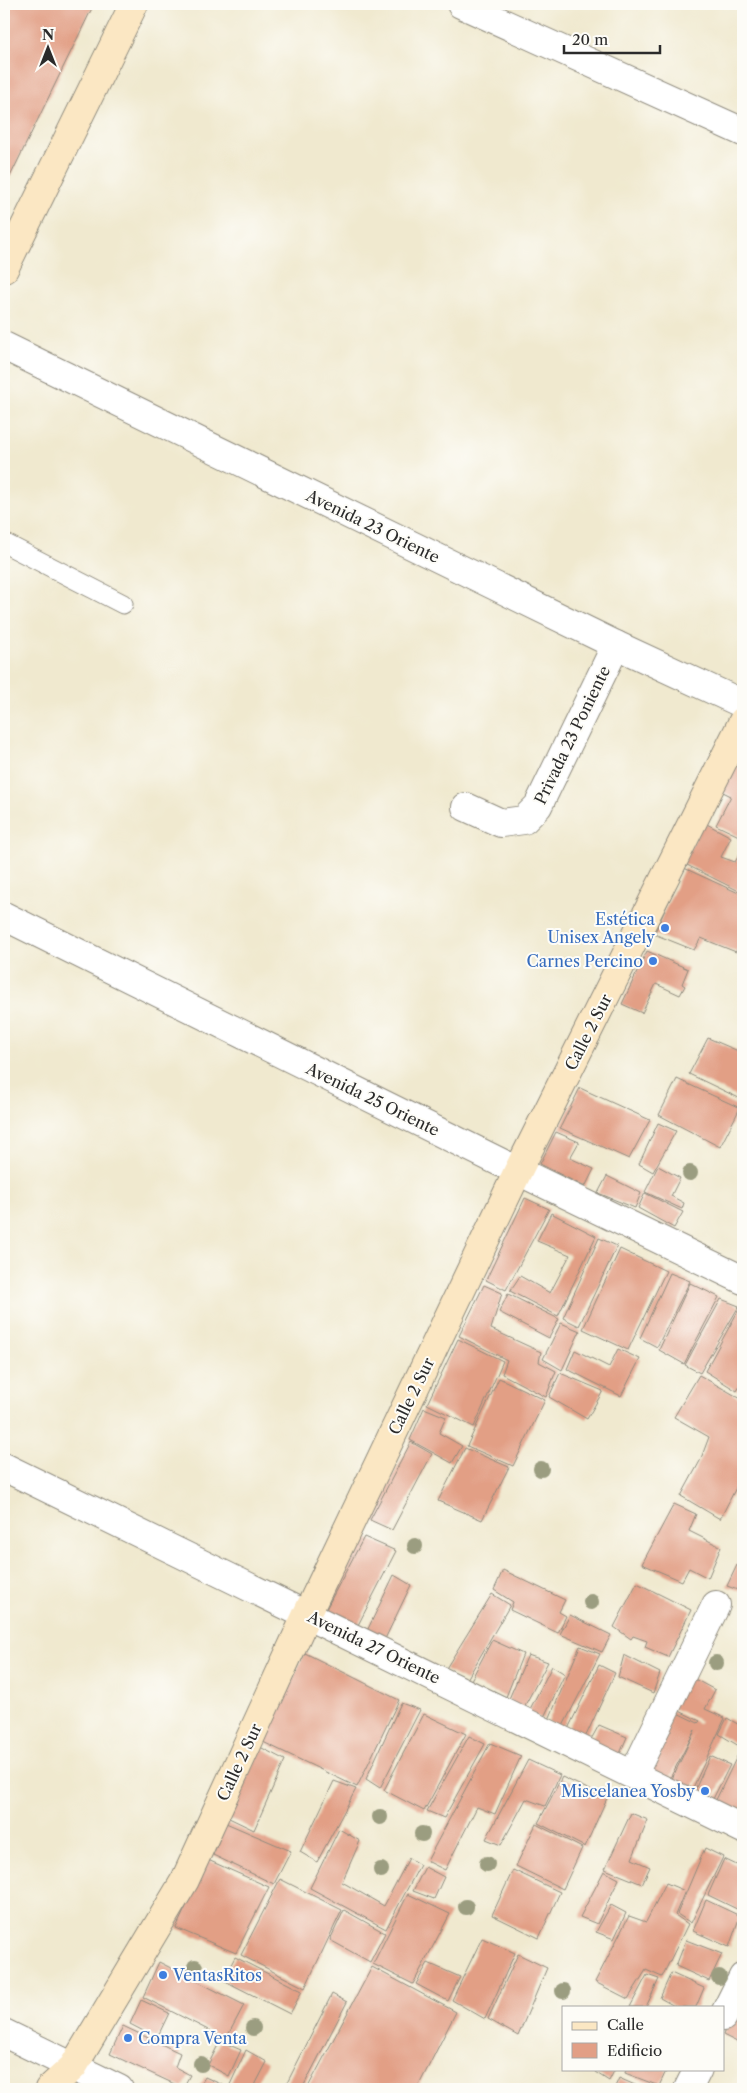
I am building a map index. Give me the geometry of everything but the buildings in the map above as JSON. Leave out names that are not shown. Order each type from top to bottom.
[{"type":"main road","points":[[4,269],[134,4]]},
{"type":"main road","name":"Calle 2 Sur","points":[[49,2089],[73,2067],[185,1880],[307,1614],[518,1172],[743,721]]},
{"type":"street","points":[[461,4],[743,132]]},
{"type":"street","name":"Avenida 23 Oriente","points":[[4,346],[616,645],[743,704]]},
{"type":"street","name":"Privada 23 Poniente","points":[[466,807],[501,823],[524,820],[538,806],[616,645]]},
{"type":"street","name":"Avenida 25 Oriente","points":[[4,916],[518,1172],[743,1280]]},
{"type":"street","name":"Avenida 27 Oriente","points":[[4,1467],[743,1829]]},
{"type":"street","points":[[633,1775],[716,1605]]},
{"type":"street","points":[[724,2015],[743,1977]]},
{"type":"street","points":[[4,2033],[119,2089]]},
{"type":"street","points":[[688,2089],[698,2070]]},
{"type":"lane","points":[[4,543],[122,604]]},
{"type":"place","name":"Estética Unisex Angely","points":[[665,928]]},
{"type":"place","name":"Carnes Percino","points":[[653,961]]},
{"type":"place","name":"Miscelanea Yosby","points":[[705,1791]]},
{"type":"place","name":"VentasRitos","points":[[163,1975]]},
{"type":"place","name":"Compra Venta","points":[[128,2038]]}]
